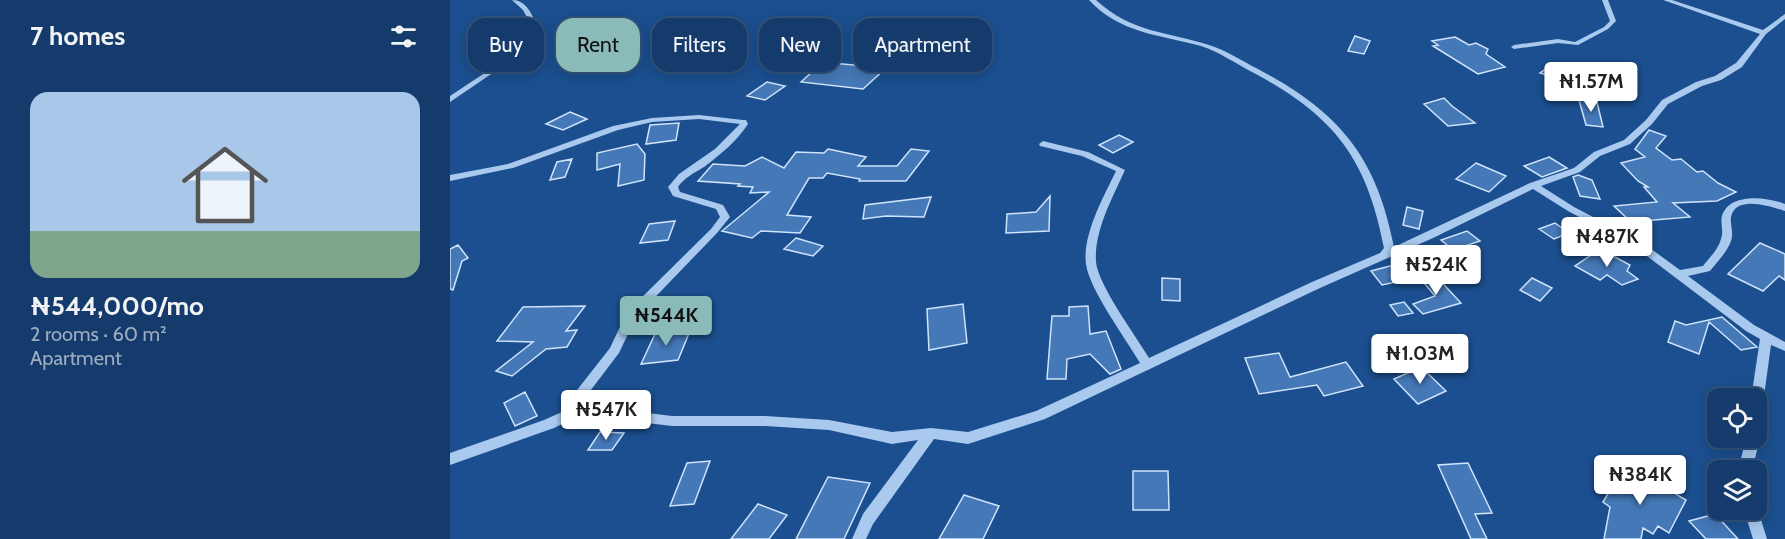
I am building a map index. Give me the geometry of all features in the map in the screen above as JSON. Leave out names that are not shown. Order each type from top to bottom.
[{"type":"street","points":[[450,100],[517,54],[528,39],[534,25],[526,9],[515,0]]},
{"type":"street","points":[[1092,0],[1114,21],[1139,31],[1229,54],[1242,64],[1279,82],[1313,105],[1333,123],[1353,150],[1373,185],[1387,232],[1389,248],[1384,256]]},
{"type":"street","points":[[1514,47],[1558,41],[1576,44],[1606,28],[1613,21],[1605,0]]},
{"type":"street","points":[[1666,0],[1764,33]]},
{"type":"street","points":[[450,459],[549,424],[579,410],[672,421],[765,421],[829,425],[892,438],[931,433],[968,438],[1040,415],[1533,185],[1577,170],[1597,154],[1627,142],[1649,122],[1665,102],[1699,84],[1718,78],[1739,65],[1764,33],[1785,15]]},
{"type":"street","points":[[450,178],[510,166],[616,128],[652,120],[699,117],[743,122],[738,133],[705,162],[683,176],[673,187],[676,194],[720,207],[725,217],[631,315],[615,350],[574,403],[579,410]]},
{"type":"street","points":[[1043,144],[1085,154],[1121,170],[1099,219],[1091,263],[1098,282],[1148,365]]},
{"type":"street","points":[[1533,185],[1571,210],[1639,245],[1750,328],[1785,346]]},
{"type":"street","points":[[1680,274],[1706,269],[1727,238],[1726,217],[1728,212],[1738,204],[1756,201],[1778,204],[1785,208]]},
{"type":"street","points":[[1759,388],[1766,336]]},
{"type":"street","points":[[859,539],[868,519],[931,433]]},
{"type":"street","points":[[1754,520],[1760,539]]},
{"type":"building","points":[[1355,36],[1370,41],[1364,54],[1348,51]]},
{"type":"building","points":[[1455,37],[1469,45],[1476,43],[1488,49],[1486,54],[1505,67],[1478,74],[1433,46],[1438,45],[1432,41]]},
{"type":"building","points":[[1554,63],[1580,72],[1567,81],[1540,73]]},
{"type":"building","points":[[841,64],[853,65],[853,72],[882,72],[863,89],[801,82],[812,72],[841,72]]},
{"type":"building","points":[[767,82],[785,86],[765,100],[747,96]]},
{"type":"building","points":[[1444,98],[1475,123],[1448,126],[1424,104]]},
{"type":"building","points":[[1579,100],[1597,102],[1603,127],[1586,125]]},
{"type":"building","points":[[570,112],[587,119],[563,130],[546,124]]},
{"type":"building","points":[[679,123],[676,140],[646,144],[650,125]]},
{"type":"building","points":[[1649,130],[1666,136],[1656,148],[1672,160],[1681,159],[1697,172],[1703,171],[1718,183],[1736,192],[1717,201],[1673,203],[1690,217],[1631,222],[1614,206],[1657,202],[1644,187],[1648,187],[1638,181],[1621,163],[1645,157],[1635,149]]},
{"type":"building","points":[[1119,135],[1133,142],[1113,153],[1099,145]]},
{"type":"building","points":[[637,144],[645,154],[644,180],[618,186],[620,164],[597,170],[597,153]]},
{"type":"building","points":[[828,149],[866,157],[858,166],[897,166],[911,149],[929,151],[906,181],[859,181],[860,179],[827,173],[823,178],[809,178],[787,215],[811,217],[800,233],[761,231],[752,238],[722,231],[769,192],[750,193],[753,187],[698,181],[713,164],[745,166],[762,157],[784,168],[796,152],[824,153]]},
{"type":"building","points":[[1549,157],[1567,168],[1542,177],[1524,166]]},
{"type":"building","points":[[572,159],[565,177],[550,180],[557,162]]},
{"type":"building","points":[[1476,163],[1506,176],[1489,192],[1456,179]]},
{"type":"building","points":[[1578,175],[1592,180],[1600,199],[1580,196],[1573,177]]},
{"type":"building","points":[[1050,196],[1049,231],[1006,233],[1007,214],[1036,212]]},
{"type":"building","points":[[931,197],[924,217],[886,216],[863,219],[865,205]]},
{"type":"building","points":[[1407,207],[1423,211],[1419,229],[1403,225]]},
{"type":"building","points":[[675,221],[668,240],[640,243],[649,224]]},
{"type":"building","points":[[1555,223],[1569,233],[1554,239],[1539,229]]},
{"type":"building","points":[[1467,231],[1480,241],[1453,250],[1441,240]]},
{"type":"building","points":[[796,238],[823,246],[813,256],[784,249]]},
{"type":"building","points":[[1760,243],[1785,254],[1785,280],[1779,276],[1763,291],[1728,274]]},
{"type":"building","points":[[458,245],[468,258],[462,261],[453,290],[450,289],[450,249]]},
{"type":"building","points":[[1600,249],[1630,265],[1627,271],[1638,279],[1622,285],[1607,275],[1600,280],[1575,266]]},
{"type":"building","points":[[1411,264],[1419,277],[1382,285],[1371,271],[1390,266]]},
{"type":"building","points":[[1434,274],[1461,303],[1423,314],[1413,304],[1435,296],[1419,277]]},
{"type":"building","points":[[1162,278],[1180,279],[1180,301],[1162,300]]},
{"type":"building","points":[[1532,278],[1552,288],[1540,301],[1520,290]]},
{"type":"building","points":[[1404,302],[1413,313],[1398,316],[1390,305]]},
{"type":"building","points":[[963,304],[967,343],[929,350],[927,309]]},
{"type":"building","points":[[585,306],[566,331],[577,330],[567,347],[546,349],[512,376],[496,371],[533,342],[497,341],[523,307]]},
{"type":"building","points":[[1088,306],[1090,334],[1106,331],[1121,369],[1110,374],[1090,354],[1067,359],[1066,379],[1047,379],[1052,316],[1069,316],[1069,307]]},
{"type":"building","points":[[1722,317],[1757,347],[1741,350],[1709,322],[1699,354],[1668,342],[1675,321],[1686,325]]},
{"type":"building","points":[[690,331],[678,360],[641,364],[655,334]]},
{"type":"building","points":[[1279,353],[1290,377],[1346,362],[1363,386],[1324,396],[1317,385],[1259,394],[1245,358]]},
{"type":"building","points":[[1421,367],[1446,391],[1418,404],[1394,379]]},
{"type":"building","points":[[525,392],[537,416],[515,426],[504,403]]},
{"type":"building","points":[[600,432],[624,433],[612,450],[588,450]]},
{"type":"building","points":[[710,461],[694,504],[670,506],[687,463]]},
{"type":"building","points":[[1468,463],[1492,513],[1475,514],[1487,539],[1471,539],[1438,465]]},
{"type":"building","points":[[1626,464],[1686,500],[1669,533],[1658,526],[1653,534],[1643,528],[1641,539],[1604,539],[1610,507],[1603,502]]},
{"type":"building","points":[[1133,471],[1168,471],[1169,510],[1133,510]]},
{"type":"building","points":[[828,477],[870,483],[844,539],[796,539]]},
{"type":"building","points":[[964,495],[999,506],[983,539],[939,539]]},
{"type":"building","points":[[758,504],[787,515],[769,539],[731,539]]},
{"type":"building","points":[[1707,516],[1707,520],[1721,520],[1738,539],[1706,539],[1689,521]]}]
